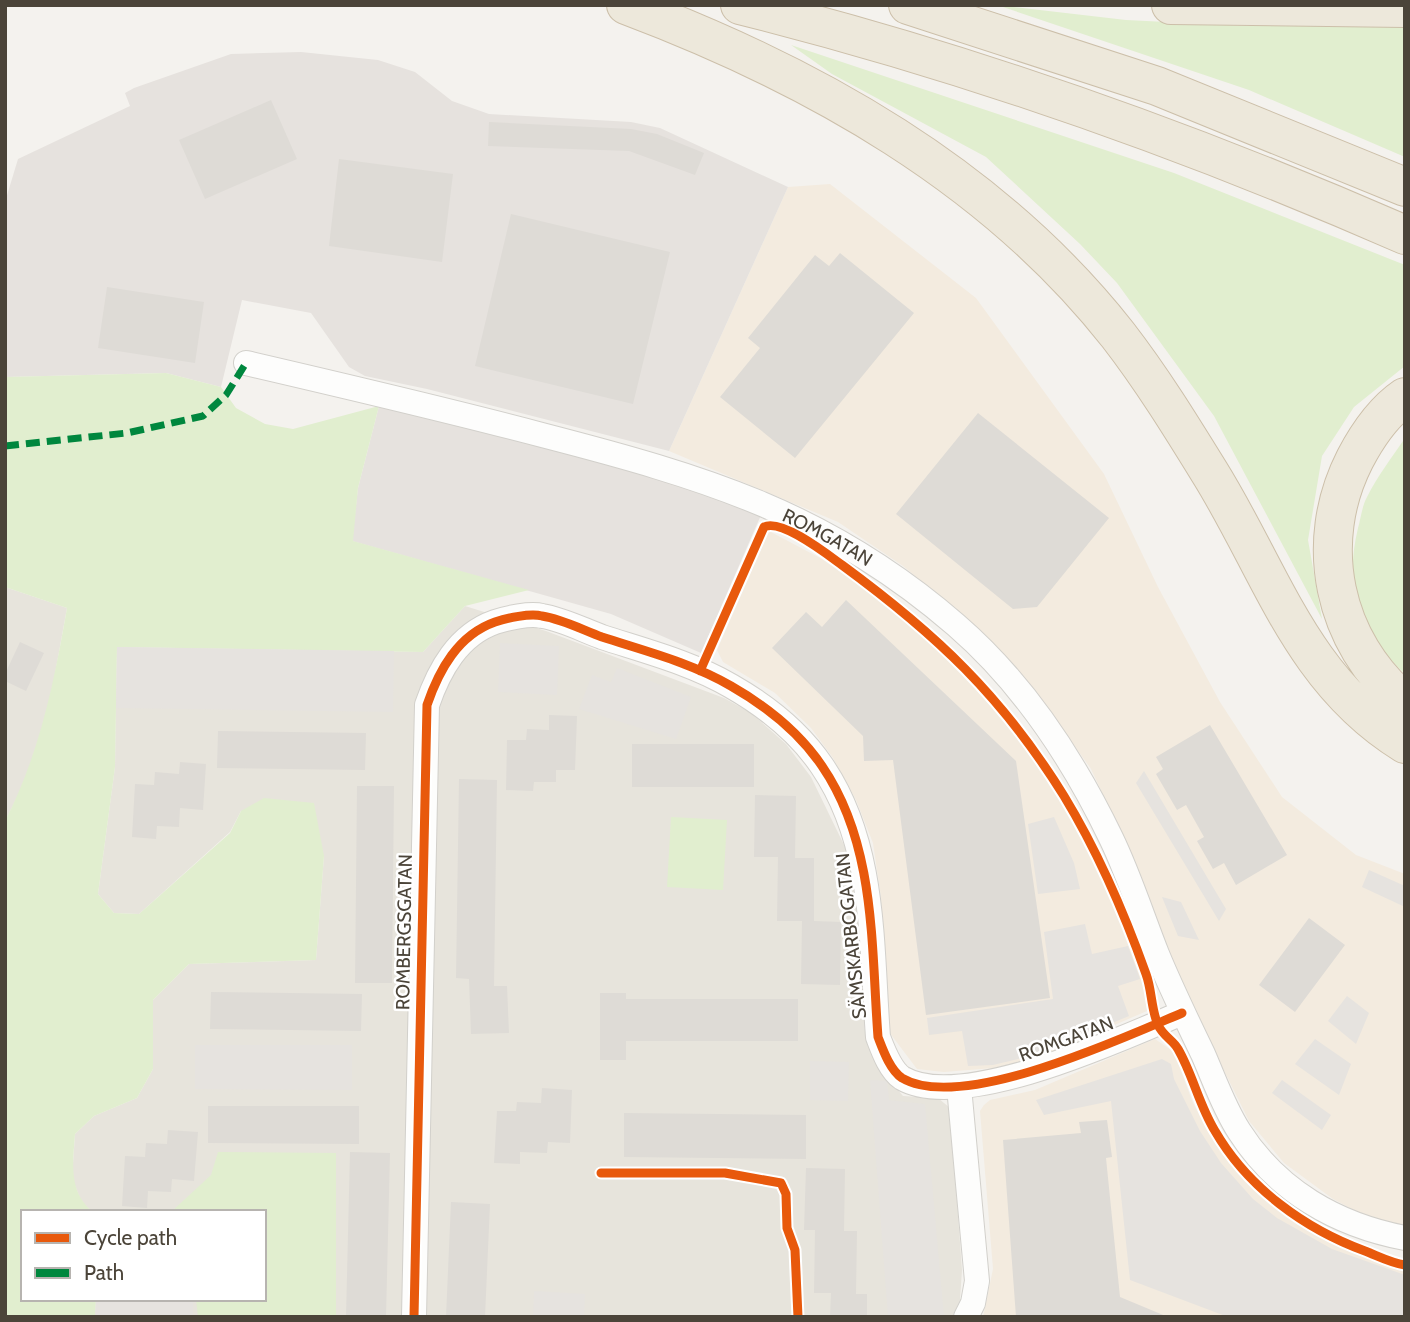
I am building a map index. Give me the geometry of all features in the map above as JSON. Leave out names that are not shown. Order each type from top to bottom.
[{"type":"highway","points":[[626,5],[733,50],[823,93],[945,169],[1005,218],[1064,275],[1117,334],[1164,399],[1213,478],[1270,587],[1307,649],[1339,691],[1366,717],[1405,744]]},
{"type":"highway","points":[[740,5],[977,72],[1139,127],[1302,190],[1405,235]]},
{"type":"highway","points":[[908,5],[1157,86],[1405,187]]},
{"type":"highway","points":[[1171,5],[1405,8]]},
{"type":"highway","points":[[1405,397],[1379,422],[1350,469],[1339,497],[1332,557],[1342,612],[1352,637],[1373,671],[1405,702]]},
{"type":"street","name":"ROMGATAN","points":[[246,363],[442,409],[664,466],[767,504],[818,527],[895,575],[958,626],[998,664],[1057,742],[1113,841],[1182,1013],[1240,1131],[1275,1174],[1308,1202],[1328,1214],[1372,1232],[1405,1238]]},
{"type":"street","name":"SÄMSKARBOGATAN","points":[[540,615],[700,671],[730,685],[794,732],[822,766],[860,845],[867,892],[878,1037],[886,1058],[900,1077],[923,1086],[959,1087]]},
{"type":"street","name":"ROMBERGSGATAN","points":[[414,1317],[427,705],[436,680],[458,646],[477,630],[497,621],[540,615]]},
{"type":"street","name":"ROMGATAN","points":[[959,1087],[1032,1073],[1182,1013]]},
{"type":"street","points":[[959,1087],[977,1280],[974,1303],[966,1317]]},
{"type":"shaded area","points":[[301,52],[378,60],[415,72],[452,101],[489,114],[631,122],[660,128],[788,187],[669,451],[427,389],[365,376],[349,367],[311,313],[242,300],[221,387],[166,373],[5,377],[5,202],[18,159],[130,106],[125,93],[134,88],[231,54]]},
{"type":"shaded area","points":[[830,184],[976,298],[1104,474],[1158,587],[1220,702],[1282,797],[1356,855],[1405,874],[1405,1226],[1375,1221],[1333,1199],[1284,1163],[1249,1121],[1175,972],[1122,836],[1091,769],[1038,695],[964,617],[903,566],[838,522],[669,451],[788,187]]},
{"type":"shaded area","points":[[379,406],[556,448],[703,491],[761,515],[701,653],[611,614],[352,541],[358,488]]},
{"type":"shaded area","points":[[769,531],[822,559],[877,598],[938,647],[1003,719],[1054,786],[1092,852],[1117,906],[1144,978],[1147,1011],[1040,1057],[994,1068],[944,1072],[917,1069],[889,1032],[881,898],[873,843],[856,800],[833,758],[811,728],[775,693],[723,662],[717,650]]},
{"type":"shaded area","points":[[5,587],[67,608],[50,701],[27,778],[5,821]]},
{"type":"shaded area","points":[[465,606],[546,631],[724,698],[751,713],[786,744],[811,777],[845,847],[858,892],[865,1034],[875,1063],[903,1096],[938,1098],[950,1108],[962,1270],[960,1300],[952,1317],[95,1317],[96,1301],[266,1301],[266,1210],[91,1210],[82,1203],[72,1178],[75,1134],[94,1116],[137,1098],[153,1069],[153,1000],[189,964],[316,960],[324,856],[241,811],[230,832],[139,914],[114,913],[98,894],[115,767],[117,647],[423,652]]},
{"type":"shaded area","points":[[500,643],[559,646],[557,695],[498,692]]},
{"type":"shaded area","points":[[117,647],[394,651],[393,712],[116,708]]},
{"type":"shaded area","points":[[617,668],[691,697],[676,739],[579,709],[592,675],[611,682]]},
{"type":"shaded area","points":[[1144,771],[1226,909],[1219,921],[1136,783]]},
{"type":"shaded area","points":[[1054,817],[1074,863],[1080,889],[1038,894],[1028,824]]},
{"type":"shaded area","points":[[1369,870],[1405,886],[1405,907],[1362,887]]},
{"type":"shaded area","points":[[1162,897],[1181,902],[1199,940],[1178,936]]},
{"type":"shaded area","points":[[1085,924],[1092,954],[1128,946],[1140,979],[1118,986],[1129,1016],[1038,1054],[993,1065],[968,1066],[962,1031],[929,1035],[927,1018],[1053,999],[1044,932]]},
{"type":"shaded area","points":[[1347,996],[1369,1013],[1356,1044],[1328,1021]]},
{"type":"shaded area","points":[[1155,1039],[1174,1052],[1193,1103],[1208,1131],[1260,1195],[1333,1243],[1405,1268],[1405,1317],[983,1317],[993,1269],[980,1111],[990,1100],[1035,1090]]},
{"type":"shaded area","points":[[1315,1039],[1351,1064],[1339,1095],[1295,1064]]},
{"type":"shaded area","points":[[195,1045],[352,1045],[352,1090],[195,1089]]},
{"type":"shaded area","points":[[1162,1059],[1171,1064],[1174,1079],[1200,1131],[1221,1163],[1253,1199],[1277,1218],[1332,1249],[1405,1275],[1405,1317],[1228,1317],[1130,1280],[1111,1101],[1044,1115],[1036,1100]]},
{"type":"shaded area","points":[[810,1061],[849,1062],[848,1101],[810,1100]]},
{"type":"shaded area","points":[[870,1080],[887,1081],[889,1100],[925,1104],[944,1317],[888,1317]]},
{"type":"shaded area","points":[[1282,1080],[1331,1115],[1322,1130],[1272,1093]]},
{"type":"shaded area","points":[[534,1291],[585,1294],[584,1317],[533,1317]]},
{"type":"shaded area","points":[[96,1301],[193,1301],[193,1317],[95,1317]]},
{"type":"green space","points":[[997,5],[1126,20],[1248,26],[1405,25],[1405,157],[1249,90]]},
{"type":"green space","points":[[791,45],[1174,173],[1405,265],[1405,366],[1354,407],[1322,456],[1308,540],[1322,619],[1214,416],[1117,283],[1080,244],[986,157],[832,74]]},
{"type":"green space","points":[[166,373],[221,387],[236,408],[265,424],[293,429],[379,406],[358,488],[353,541],[529,590],[465,606],[423,652],[117,647],[115,767],[98,894],[114,913],[139,914],[230,833],[241,811],[264,798],[314,803],[324,856],[316,960],[189,964],[153,1000],[153,1069],[137,1098],[94,1116],[75,1134],[73,1166],[76,1186],[79,1195],[91,1210],[21,1210],[21,1301],[96,1301],[95,1317],[5,1317],[5,821],[37,743],[57,663],[67,608],[5,587],[5,377]]},
{"type":"green space","points":[[1405,438],[1405,674],[1389,658],[1366,626],[1354,591],[1353,571],[1354,551],[1365,501]]},
{"type":"green space","points":[[671,817],[727,820],[723,890],[667,887]]},
{"type":"green space","points":[[218,1152],[336,1153],[336,1317],[198,1317],[196,1301],[266,1301],[266,1210],[173,1210],[211,1175]]},
{"type":"building","points":[[271,100],[297,159],[205,199],[179,140]]},
{"type":"building","points":[[489,122],[631,129],[657,134],[704,153],[695,175],[629,151],[488,146]]},
{"type":"building","points":[[339,159],[453,174],[442,262],[329,246]]},
{"type":"building","points":[[511,214],[670,252],[633,404],[475,366]]},
{"type":"building","points":[[840,253],[914,313],[795,458],[720,397],[760,348],[748,338],[815,255],[829,266]]},
{"type":"building","points":[[107,287],[204,302],[195,363],[98,348]]},
{"type":"building","points":[[978,413],[1109,518],[1037,607],[1013,609],[896,514]]},
{"type":"building","points":[[846,600],[1016,761],[1050,998],[926,1015],[893,760],[864,761],[863,736],[772,648],[806,612],[822,627]]},
{"type":"building","points":[[20,642],[44,653],[26,691],[5,681],[5,674]]},
{"type":"building","points":[[549,715],[577,716],[575,770],[556,770],[556,782],[534,782],[533,791],[506,790],[507,740],[526,740],[527,729],[549,730]]},
{"type":"building","points":[[1210,725],[1287,855],[1236,885],[1224,863],[1213,869],[1197,841],[1204,837],[1186,805],[1177,810],[1156,774],[1163,769],[1156,757]]},
{"type":"building","points":[[218,731],[366,733],[365,770],[217,768]]},
{"type":"building","points":[[632,744],[754,744],[754,787],[632,787]]},
{"type":"building","points":[[180,762],[206,764],[203,810],[180,808],[179,827],[157,826],[156,839],[132,837],[135,784],[154,785],[155,772],[179,774]]},
{"type":"building","points":[[459,779],[497,780],[494,986],[507,986],[509,1033],[471,1034],[469,979],[456,978]]},
{"type":"building","points":[[357,786],[394,786],[392,983],[355,983]]},
{"type":"building","points":[[755,795],[796,796],[795,858],[814,858],[814,921],[841,922],[840,985],[801,984],[802,921],[777,921],[778,857],[754,857]]},
{"type":"building","points":[[1309,918],[1345,945],[1295,1012],[1259,985]]},
{"type":"building","points":[[211,992],[362,994],[361,1031],[210,1029]]},
{"type":"building","points":[[600,993],[626,993],[626,999],[798,999],[798,1041],[626,1041],[626,1060],[600,1060]]},
{"type":"building","points":[[542,1088],[572,1090],[570,1143],[548,1142],[547,1153],[520,1152],[520,1164],[494,1163],[497,1111],[516,1111],[517,1102],[541,1103]]},
{"type":"building","points":[[208,1106],[359,1106],[359,1144],[208,1143]]},
{"type":"building","points":[[624,1113],[806,1115],[806,1159],[624,1157]]},
{"type":"building","points":[[1107,1120],[1112,1157],[1106,1158],[1120,1297],[1168,1317],[1016,1317],[1003,1140],[1081,1133],[1079,1122]]},
{"type":"building","points":[[168,1130],[198,1132],[194,1181],[172,1179],[171,1192],[148,1191],[147,1208],[122,1206],[125,1156],[145,1157],[146,1143],[167,1144]]},
{"type":"building","points":[[350,1152],[390,1153],[386,1317],[346,1317]]},
{"type":"building","points":[[806,1168],[845,1169],[844,1231],[857,1231],[856,1294],[867,1294],[867,1317],[830,1317],[831,1293],[814,1293],[815,1230],[804,1230]]},
{"type":"building","points":[[451,1202],[490,1204],[485,1317],[446,1317]]},
{"type":"marked path","points":[[5,446],[127,433],[203,416],[226,395],[246,363]]},
{"type":"cycle path","points":[[700,671],[764,527],[781,528],[804,538],[908,616],[991,697],[1041,760],[1064,796],[1110,883],[1129,928],[1148,980],[1158,1025],[1178,1049],[1209,1121],[1228,1152],[1261,1188],[1300,1218],[1343,1242],[1405,1265]]},
{"type":"cycle path","points":[[414,1317],[427,705],[437,679],[460,645],[482,628],[495,622],[525,616],[550,617],[684,664],[744,694],[769,711],[803,742],[822,766],[840,797],[853,829],[868,897],[878,1037],[890,1065],[902,1078],[929,1086],[962,1086],[1001,1079],[1083,1054],[1182,1013]]},
{"type":"cycle path","points":[[601,1173],[725,1173],[781,1183],[786,1194],[787,1228],[795,1250],[798,1317]]}]
